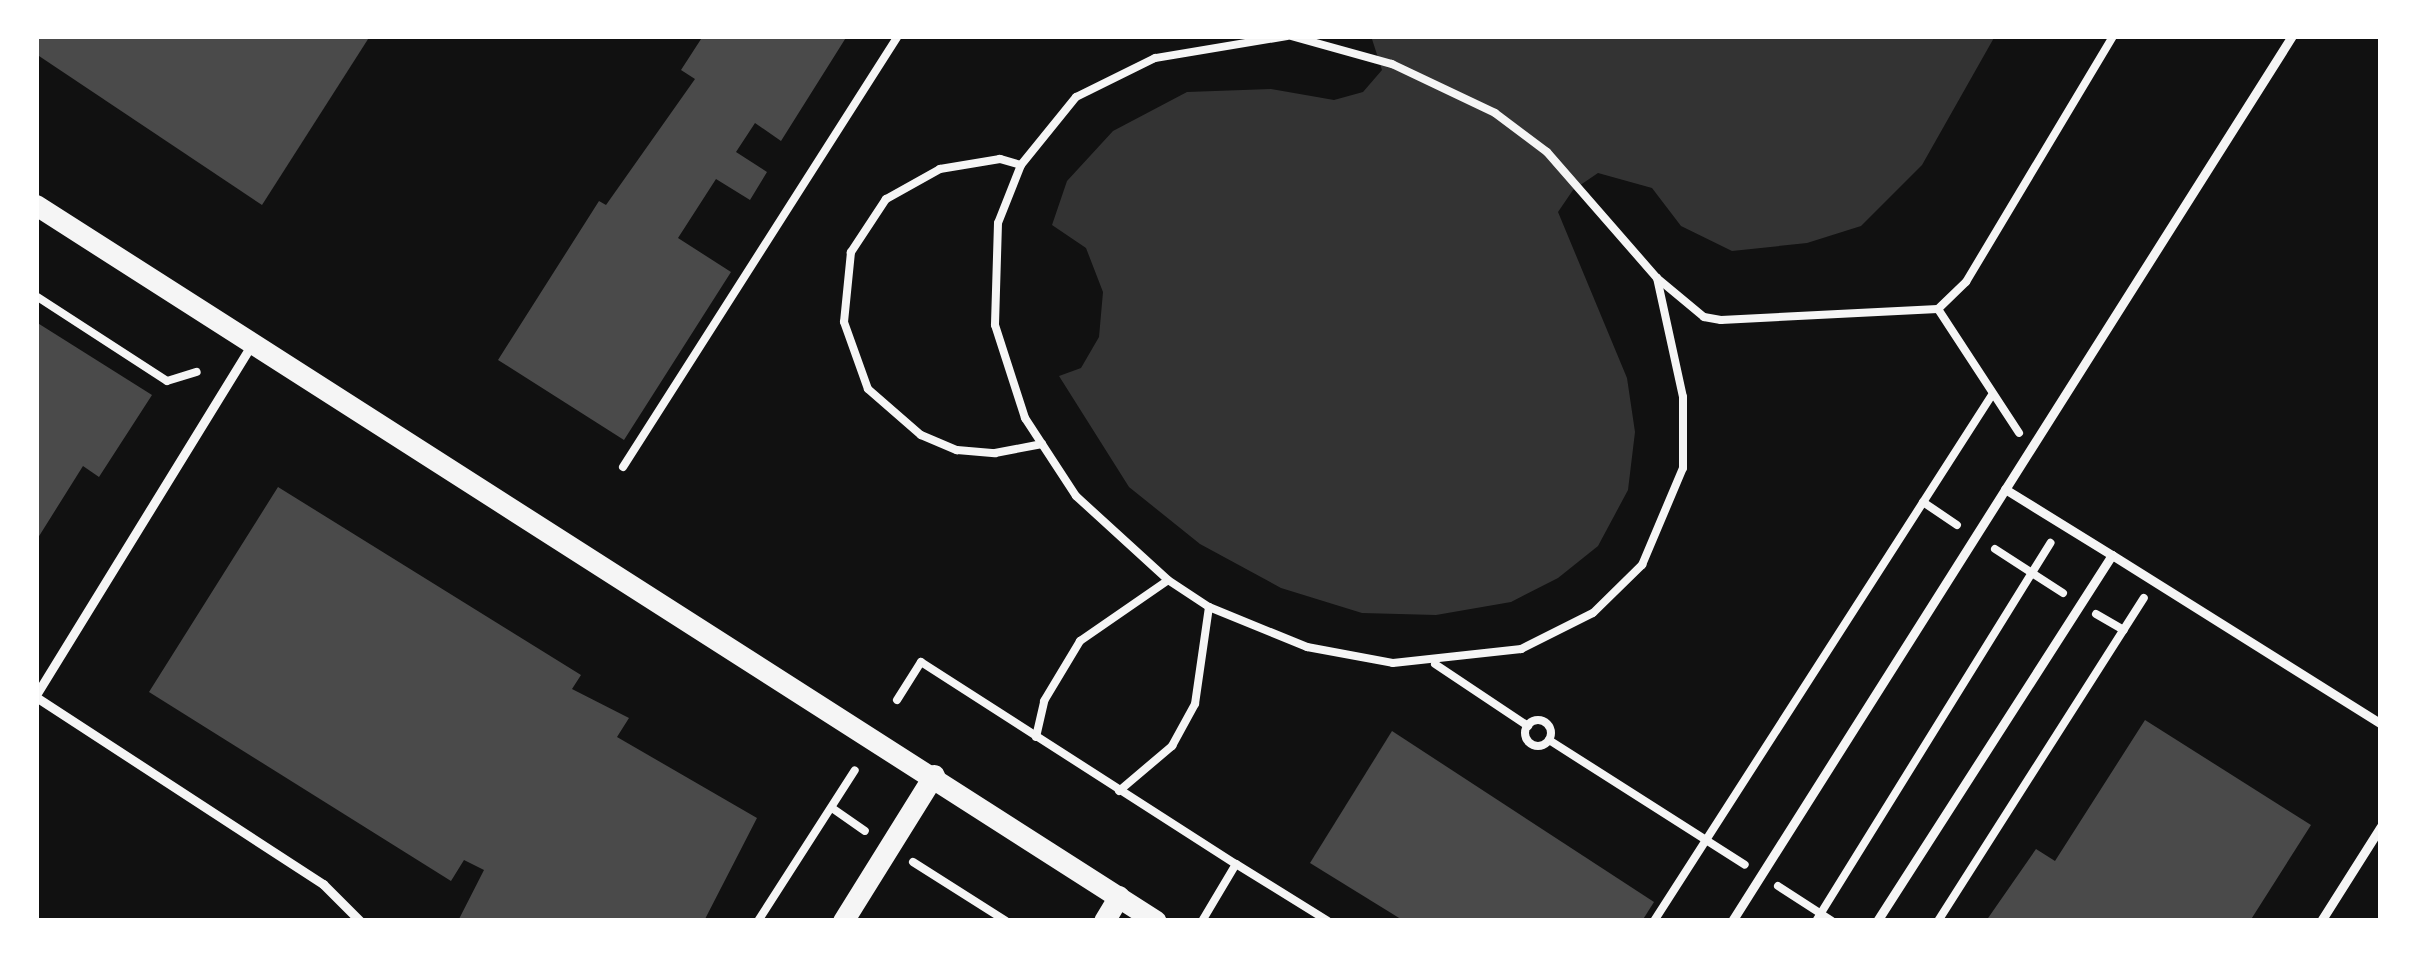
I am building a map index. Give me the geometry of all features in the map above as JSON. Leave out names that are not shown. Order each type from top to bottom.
[{"type":"street","points":[[36,205],[1156,921]]},
{"type":"street","points":[[843,921],[934,775]]},
{"type":"street","points":[[1104,921],[1119,896]]},
{"type":"lane","points":[[1732,921],[2292,36]]},
{"type":"lane","points":[[254,341],[36,696],[323,884],[359,921]]},
{"type":"lane","points":[[2006,488],[2381,724]]},
{"type":"lane","points":[[1877,921],[2112,555]]},
{"type":"lane","points":[[2321,921],[2381,826]]},
{"type":"path","points":[[623,467],[898,36]]},
{"type":"path","points":[[1657,278],[1686,432],[1662,532],[1619,590],[1558,634],[1521,650],[1433,663],[1349,658],[1209,607],[1168,580],[1076,496],[1042,444],[1011,386],[992,294],[998,223],[1021,165],[1076,97],[1111,77],[1194,47],[1289,36],[1445,85],[1495,113],[1547,152],[1657,278],[1704,317],[1938,309],[1966,282],[2113,36]]},
{"type":"path","points":[[1021,165],[1000,159],[940,169],[886,199],[851,252],[844,322],[868,389],[921,435],[976,452],[1042,444]]},
{"type":"path","points":[[36,296],[167,381],[197,372]]},
{"type":"path","points":[[1938,309],[1992,395],[2034,444]]},
{"type":"path","points":[[1654,921],[1992,395]]},
{"type":"path","points":[[1923,502],[2124,630]]},
{"type":"path","points":[[1818,917],[2061,523]]},
{"type":"path","points":[[1036,737],[1044,701],[1080,641],[1168,580]]},
{"type":"path","points":[[1938,921],[2154,582]]},
{"type":"path","points":[[1119,791],[1162,757],[1195,704],[1209,607]]},
{"type":"path","points":[[897,700],[921,662],[1328,921]]},
{"type":"path","points":[[1433,663],[1528,726],[1546,723],[1549,740]]},
{"type":"path","points":[[1528,726],[1532,744],[1549,740],[1761,875],[1818,917],[1832,921]]},
{"type":"path","points":[[758,921],[855,770]]},
{"type":"path","points":[[832,808],[1006,921]]},
{"type":"path","points":[[1202,921],[1236,864]]},
{"type":"shaded area","points":[[1371,36],[1995,36],[1922,165],[1861,226],[1807,243],[1732,251],[1681,226],[1652,188],[1598,173],[1573,190],[1558,212],[1627,378],[1635,432],[1628,490],[1598,546],[1558,578],[1511,602],[1436,615],[1362,613],[1281,588],[1200,544],[1129,487],[1059,376],[1081,368],[1099,337],[1103,292],[1086,248],[1052,225],[1067,181],[1113,131],[1187,92],[1271,89],[1334,100],[1363,92],[1382,70]]},
{"type":"building","points":[[36,36],[370,36],[262,205],[36,54]]},
{"type":"building","points":[[703,36],[847,36],[781,141],[755,123],[736,152],[767,172],[750,200],[716,179],[678,238],[731,272],[624,440],[498,360],[599,201],[606,205],[695,79],[681,70]]},
{"type":"building","points":[[36,322],[152,395],[99,477],[83,466],[36,541]]},
{"type":"building","points":[[278,487],[581,675],[572,689],[629,718],[617,737],[757,818],[704,921],[458,921],[484,870],[464,860],[451,881],[149,692]]},
{"type":"building","points":[[2145,720],[2311,825],[2250,921],[1986,921],[2036,849],[2055,861]]},
{"type":"building","points":[[1392,731],[1654,902],[1642,921],[1404,921],[1310,863]]}]
